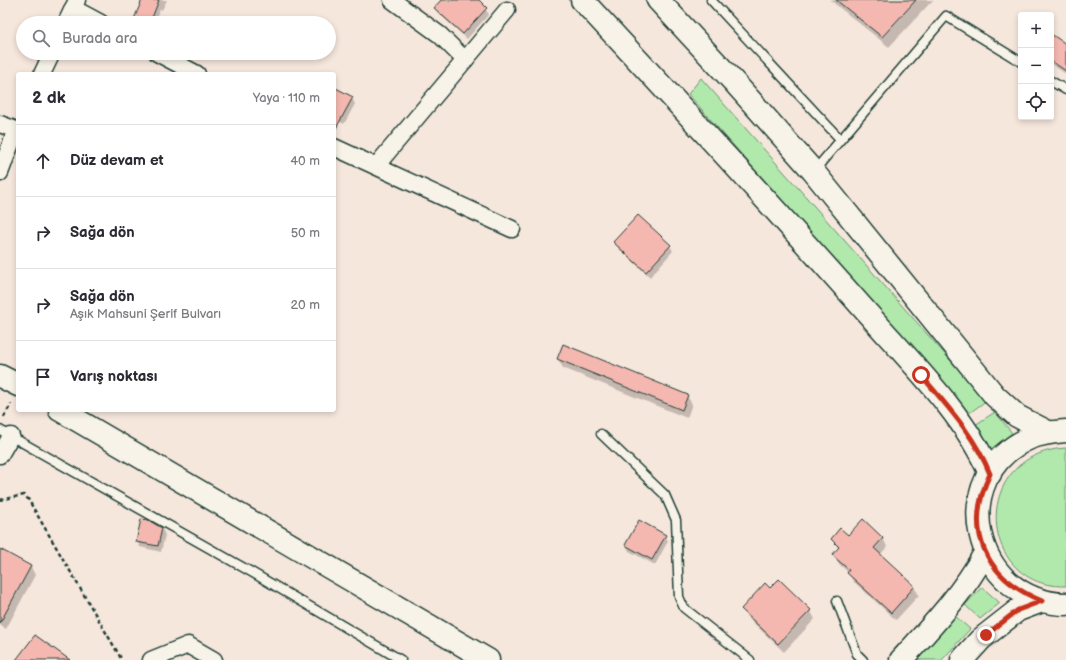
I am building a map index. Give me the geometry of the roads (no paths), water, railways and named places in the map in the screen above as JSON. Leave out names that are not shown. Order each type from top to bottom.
[{"type":"main road","points":[[582,0],[748,178],[921,375],[957,417],[974,442],[990,474]]},
{"type":"main road","points":[[658,0],[814,171],[995,396],[1017,416],[1057,431]]},
{"type":"main road","points":[[0,376],[14,394]]},
{"type":"main road","points":[[63,412],[488,660]]},
{"type":"main road","points":[[1057,431],[1030,438],[1014,447],[1001,459],[990,474],[983,488],[979,504],[979,526],[985,552],[995,569],[1008,583],[1024,594],[1042,601],[1066,604]]},
{"type":"main road","points":[[901,660],[955,600],[971,578],[985,552]]},
{"type":"main road","points":[[962,660],[981,639],[1018,610],[1042,601]]},
{"type":"street","points":[[392,0],[440,35],[465,60]]},
{"type":"street","points":[[69,16],[75,4],[91,16]]},
{"type":"street","points":[[376,166],[507,10]]},
{"type":"street","points":[[43,72],[49,60]]},
{"type":"street","points":[[170,60],[193,72]]},
{"type":"street","points":[[0,124],[16,128]]},
{"type":"street","points":[[0,173],[16,131]]},
{"type":"street","points":[[336,148],[512,229]]},
{"type":"street","points":[[0,455],[5,433]]},
{"type":"street","points":[[151,660],[188,645],[214,660]]},
{"type":"lane","points":[[711,0],[840,139]]},
{"type":"lane","points":[[814,171],[946,16],[1018,60]]},
{"type":"lane","points":[[1054,83],[1066,90]]},
{"type":"lane","points":[[5,433],[253,573],[401,660]]},
{"type":"lane","points":[[601,434],[665,495],[676,520],[679,597],[684,608],[750,660]]},
{"type":"lane","points":[[837,601],[857,654],[863,660]]}]
